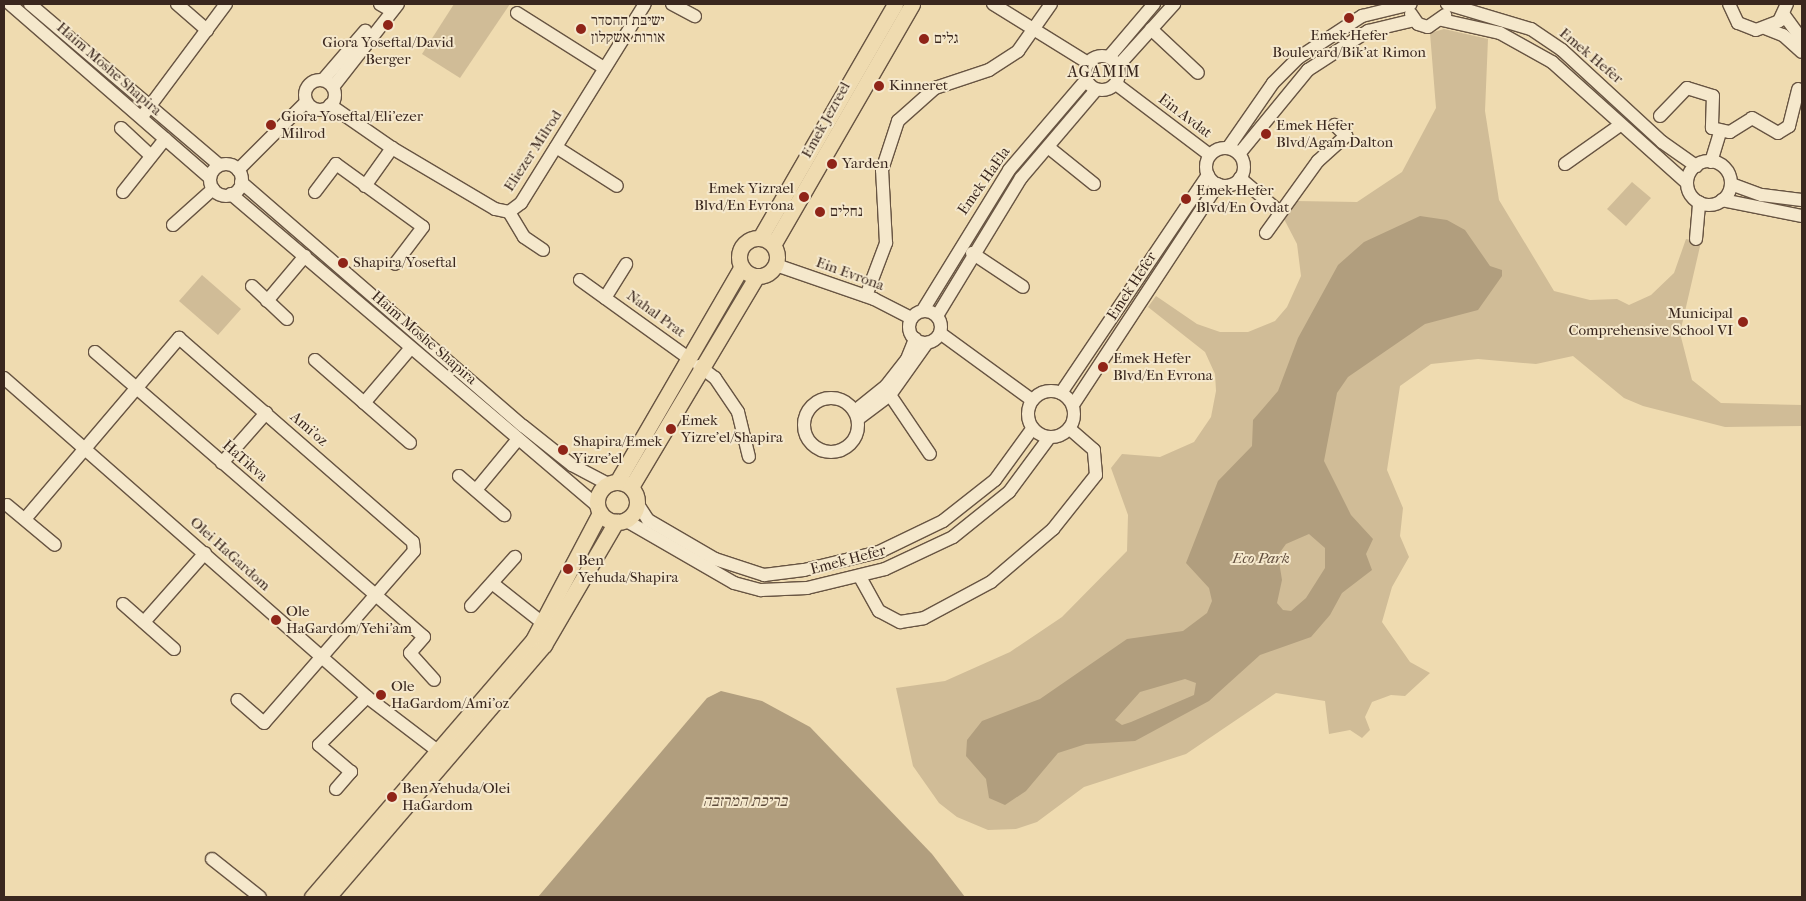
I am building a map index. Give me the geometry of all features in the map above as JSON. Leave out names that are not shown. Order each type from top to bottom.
[{"type":"main road","name":"Emek Jezreel","points":[[767,242],[895,4]]},
{"type":"main road","name":"Emek Jezreel","points":[[767,242],[912,4]]},
{"type":"main road","points":[[312,897],[544,624],[598,509],[598,494],[619,484],[693,362],[742,268],[742,247],[767,242],[776,265],[770,273],[756,277],[693,362]]},
{"type":"main road","points":[[742,268],[756,277]]},
{"type":"main road","points":[[328,897],[544,645],[621,521],[637,503],[619,484]]},
{"type":"main road","points":[[598,509],[621,521]]},
{"type":"street","name":"Haim Moshe Shapira","points":[[10,4],[145,113],[219,165]]},
{"type":"street","name":"Haim Moshe Shapira","points":[[30,4],[145,113],[165,139],[211,184]]},
{"type":"street","points":[[177,4],[206,30]]},
{"type":"street","points":[[145,113],[226,4]]},
{"type":"street","points":[[211,184],[231,194],[240,176],[306,102],[309,84],[328,84],[398,4]]},
{"type":"street","name":"Eliezer Milrod","points":[[330,106],[392,148],[495,209],[509,212],[520,203],[645,4]]},
{"type":"street","points":[[672,4],[695,16]]},
{"type":"street","points":[[993,4],[1036,28],[1088,63]]},
{"type":"street","points":[[866,296],[886,243],[882,170],[898,121],[935,88],[1006,60],[1036,28],[1051,4]]},
{"type":"street","points":[[1113,61],[1097,56],[1088,63],[1086,80],[1096,90],[1116,84],[1113,61],[1154,4]]},
{"type":"street","points":[[1113,61],[1151,29],[1174,4]]},
{"type":"street","points":[[1228,148],[1240,154],[1244,169],[1240,178],[1232,184],[1218,184],[1208,175],[1210,155],[1228,148],[1273,82],[1298,58],[1362,16],[1411,4],[1414,20],[1368,31],[1308,70],[1240,154]]},
{"type":"street","points":[[1442,20],[1446,4]]},
{"type":"street","name":"Emek Hefer","points":[[1446,4],[1531,29],[1562,50],[1696,166]]},
{"type":"street","points":[[1729,4],[1738,23],[1750,30],[1767,29],[1783,35],[1802,52]]},
{"type":"street","points":[[306,102],[317,109],[330,106],[328,84],[384,5]]},
{"type":"street","points":[[1767,29],[1785,10],[1802,40]]},
{"type":"street","points":[[517,13],[604,68]]},
{"type":"street","name":"Emek Hefer","points":[[1414,20],[1428,27],[1442,20],[1467,23],[1523,43],[1552,62],[1620,125],[1688,183]]},
{"type":"street","points":[[1151,29],[1198,73]]},
{"type":"street","name":"Emek HaEla","points":[[923,310],[1009,170],[1086,80]]},
{"type":"street","name":"Ein Avdat","points":[[1116,84],[1210,155]]},
{"type":"street","points":[[1660,116],[1683,89],[1693,89],[1713,96],[1710,126],[1720,132],[1730,132],[1748,118],[1778,133],[1786,131],[1798,89]]},
{"type":"street","name":"Emek HaEla","points":[[937,316],[972,252],[1048,147],[1096,90]]},
{"type":"street","points":[[1603,134],[1610,116]]},
{"type":"street","points":[[1266,233],[1318,160],[1346,136],[1335,125]]},
{"type":"street","points":[[1565,164],[1603,134],[1620,125]]},
{"type":"street","points":[[121,128],[151,156]]},
{"type":"street","points":[[1711,162],[1720,132]]},
{"type":"street","points":[[123,192],[165,139]]},
{"type":"street","points":[[556,147],[617,186]]},
{"type":"street","points":[[1048,147],[1094,184]]},
{"type":"street","points":[[366,186],[392,148]]},
{"type":"street","points":[[1704,203],[1688,183],[1696,166],[1711,162],[1728,172],[1731,184],[1722,200]]},
{"type":"street","points":[[315,192],[336,164],[423,227],[395,264]]},
{"type":"street","points":[[173,225],[211,184],[219,165],[240,176]]},
{"type":"street","name":"Emek Hefer","points":[[1061,393],[1208,175]]},
{"type":"street","name":"Haim Moshe Shapira","points":[[240,176],[523,426],[572,465],[619,484]]},
{"type":"street","points":[[1240,178],[1280,212]]},
{"type":"street","name":"Emek Hefer","points":[[1073,405],[1218,184]]},
{"type":"street","points":[[1731,184],[1762,195],[1802,200]]},
{"type":"street","name":"Haim Moshe Shapira","points":[[231,194],[598,509]]},
{"type":"street","points":[[1704,203],[1722,200],[1802,216]]},
{"type":"street","points":[[1696,239],[1704,203]]},
{"type":"street","points":[[509,212],[524,237],[543,250]]},
{"type":"street","points":[[972,252],[1023,287]]},
{"type":"street","points":[[267,301],[305,256]]},
{"type":"street","name":"Nahal Prat","points":[[605,298],[626,264]]},
{"type":"street","name":"Ein Evrona","points":[[776,265],[866,296],[911,318]]},
{"type":"street","name":"Nahal Prat","points":[[580,280],[715,378],[738,412],[749,457]]},
{"type":"street","points":[[252,286],[287,319]]},
{"type":"street","points":[[921,341],[908,327],[911,318],[923,310],[937,316],[940,333],[1032,400]]},
{"type":"street","points":[[856,415],[833,398],[815,403],[804,418],[806,436],[818,450],[837,452],[853,443],[856,415],[891,380],[921,341],[940,333]]},
{"type":"street","name":"Ami'oz","points":[[25,519],[178,338],[413,542],[414,550],[320,656],[264,723],[238,700]]},
{"type":"street","points":[[856,415],[890,395],[921,341]]},
{"type":"street","points":[[364,403],[410,349]]},
{"type":"street","name":"HaTikva","points":[[95,352],[424,637],[410,653],[434,680]]},
{"type":"street","points":[[315,360],[410,443]]},
{"type":"street","name":"Olei HaGardom","points":[[4,378],[85,446],[367,697],[438,751]]},
{"type":"street","points":[[1045,392],[1061,393],[1073,405],[1070,429],[1049,438],[1032,429],[1028,418],[1032,400],[1045,392]]},
{"type":"street","points":[[890,395],[930,454]]},
{"type":"street","points":[[222,463],[266,413]]},
{"type":"street","name":"Emek Hefer","points":[[637,503],[648,520],[715,559],[764,575],[804,570],[879,552],[943,521],[995,480],[1032,429]]},
{"type":"street","points":[[860,577],[879,611],[900,622],[924,618],[991,582],[1053,529],[1096,475],[1094,450],[1070,429]]},
{"type":"street","name":"Emek Hefer","points":[[621,521],[711,574],[761,590],[807,588],[860,577],[932,549],[972,524],[1009,492],[1049,438]]},
{"type":"street","points":[[476,490],[518,439]]},
{"type":"street","points":[[459,476],[504,515]]},
{"type":"street","points":[[7,505],[55,545]]},
{"type":"street","points":[[144,622],[204,552]]},
{"type":"street","points":[[471,606],[516,557]]},
{"type":"street","points":[[492,583],[544,624]]},
{"type":"street","points":[[124,604],[174,648]]},
{"type":"street","points":[[336,789],[351,772],[319,745],[367,697]]},
{"type":"street","points":[[212,859],[260,897]]},
{"type":"green space","points":[[454,4],[510,4],[460,78],[422,54]]},
{"type":"green space","name":"Eco Park","points":[[1444,29],[1488,39],[1485,111],[1499,200],[1554,291],[1590,300],[1617,299],[1629,305],[1651,295],[1674,273],[1686,239],[1701,242],[1680,333],[1692,380],[1721,403],[1802,405],[1802,426],[1725,427],[1643,406],[1624,398],[1573,356],[1536,364],[1478,359],[1431,364],[1400,386],[1387,470],[1403,508],[1400,536],[1409,557],[1392,587],[1382,622],[1410,662],[1430,673],[1405,696],[1391,695],[1372,702],[1365,717],[1370,730],[1362,738],[1350,730],[1329,734],[1325,701],[1276,693],[1186,754],[1084,787],[1037,822],[1016,829],[988,830],[957,817],[939,803],[913,766],[896,688],[945,681],[1010,652],[1062,617],[1127,551],[1128,515],[1111,468],[1122,454],[1160,457],[1194,442],[1211,417],[1216,391],[1215,374],[1205,352],[1148,307],[1156,296],[1197,324],[1220,332],[1248,332],[1275,321],[1287,307],[1301,276],[1297,244],[1284,219],[1296,201],[1357,202],[1402,172],[1436,108],[1430,33]]},
{"type":"green space","points":[[1632,182],[1651,198],[1626,226],[1607,209]]},
{"type":"green space","points":[[202,275],[241,309],[218,335],[179,301]]},
{"type":"water","points":[[1420,216],[1447,220],[1465,230],[1490,266],[1502,270],[1502,276],[1478,310],[1425,324],[1348,377],[1337,393],[1324,461],[1351,515],[1373,539],[1366,554],[1372,570],[1342,593],[1330,615],[1311,637],[1260,655],[1209,701],[1135,741],[1086,744],[1058,753],[1026,791],[1005,805],[989,798],[986,779],[966,756],[967,740],[982,721],[1040,699],[1127,639],[1183,631],[1207,613],[1212,601],[1209,588],[1186,563],[1218,481],[1252,446],[1253,420],[1278,391],[1298,338],[1338,265],[1364,242]],"holes":[[[1309,534],[1325,548],[1325,568],[1306,598],[1291,611],[1283,610],[1277,603],[1282,580],[1278,555],[1286,544]],[[1185,679],[1196,683],[1194,695],[1122,725],[1115,720],[1140,692]]]},
{"type":"water","name":"בריכת המרזבה","points":[[721,691],[762,701],[810,727],[932,854],[965,897],[538,897],[707,698]]},
{"type":"place","name":"Emek Hefer Boulevard/Bik'at Rimon","points":[[1349,18]]},
{"type":"place","name":"Giora Yoseftal/David Berger","points":[[388,25]]},
{"type":"place","name":"ישיבת ההסדר אורות אשקלון","points":[[581,29]]},
{"type":"place","name":"גלים","points":[[924,39]]},
{"type":"place","name":"Kinneret","points":[[879,86]]},
{"type":"place","name":"Giora Yoseftal/Eli'ezer Milrod","points":[[271,125]]},
{"type":"place","name":"Emek Hefer Blvd/Agam Dalton","points":[[1266,134]]},
{"type":"place","name":"Yarden","points":[[832,164]]},
{"type":"place","name":"Emek Yizrael Blvd/En Evrona","points":[[804,197]]},
{"type":"place","name":"Emek Hefer Blvd/En Ovdat","points":[[1186,199]]},
{"type":"place","name":"נחלים","points":[[820,212]]},
{"type":"place","name":"Shapira/Yoseftal","points":[[343,263]]},
{"type":"place","name":"Municipal Comprehensive School VI","points":[[1743,322]]},
{"type":"place","name":"Emek Hefer Blvd/En Evrona","points":[[1103,367]]},
{"type":"place","name":"Emek Yizre’el/Shapira","points":[[671,429]]},
{"type":"place","name":"Shapira/Emek Yizre’el","points":[[563,450]]},
{"type":"place","name":"Ben Yehuda/Shapira","points":[[568,569]]},
{"type":"place","name":"Ole HaGardom/Yehi'am","points":[[276,620]]},
{"type":"place","name":"Ole HaGardom/Ami'oz","points":[[381,695]]},
{"type":"place","name":"Ben Yehuda/Olei HaGardom","points":[[392,797]]},
{"type":"district","name":"AGAMIM","points":[[1104,72]]}]
